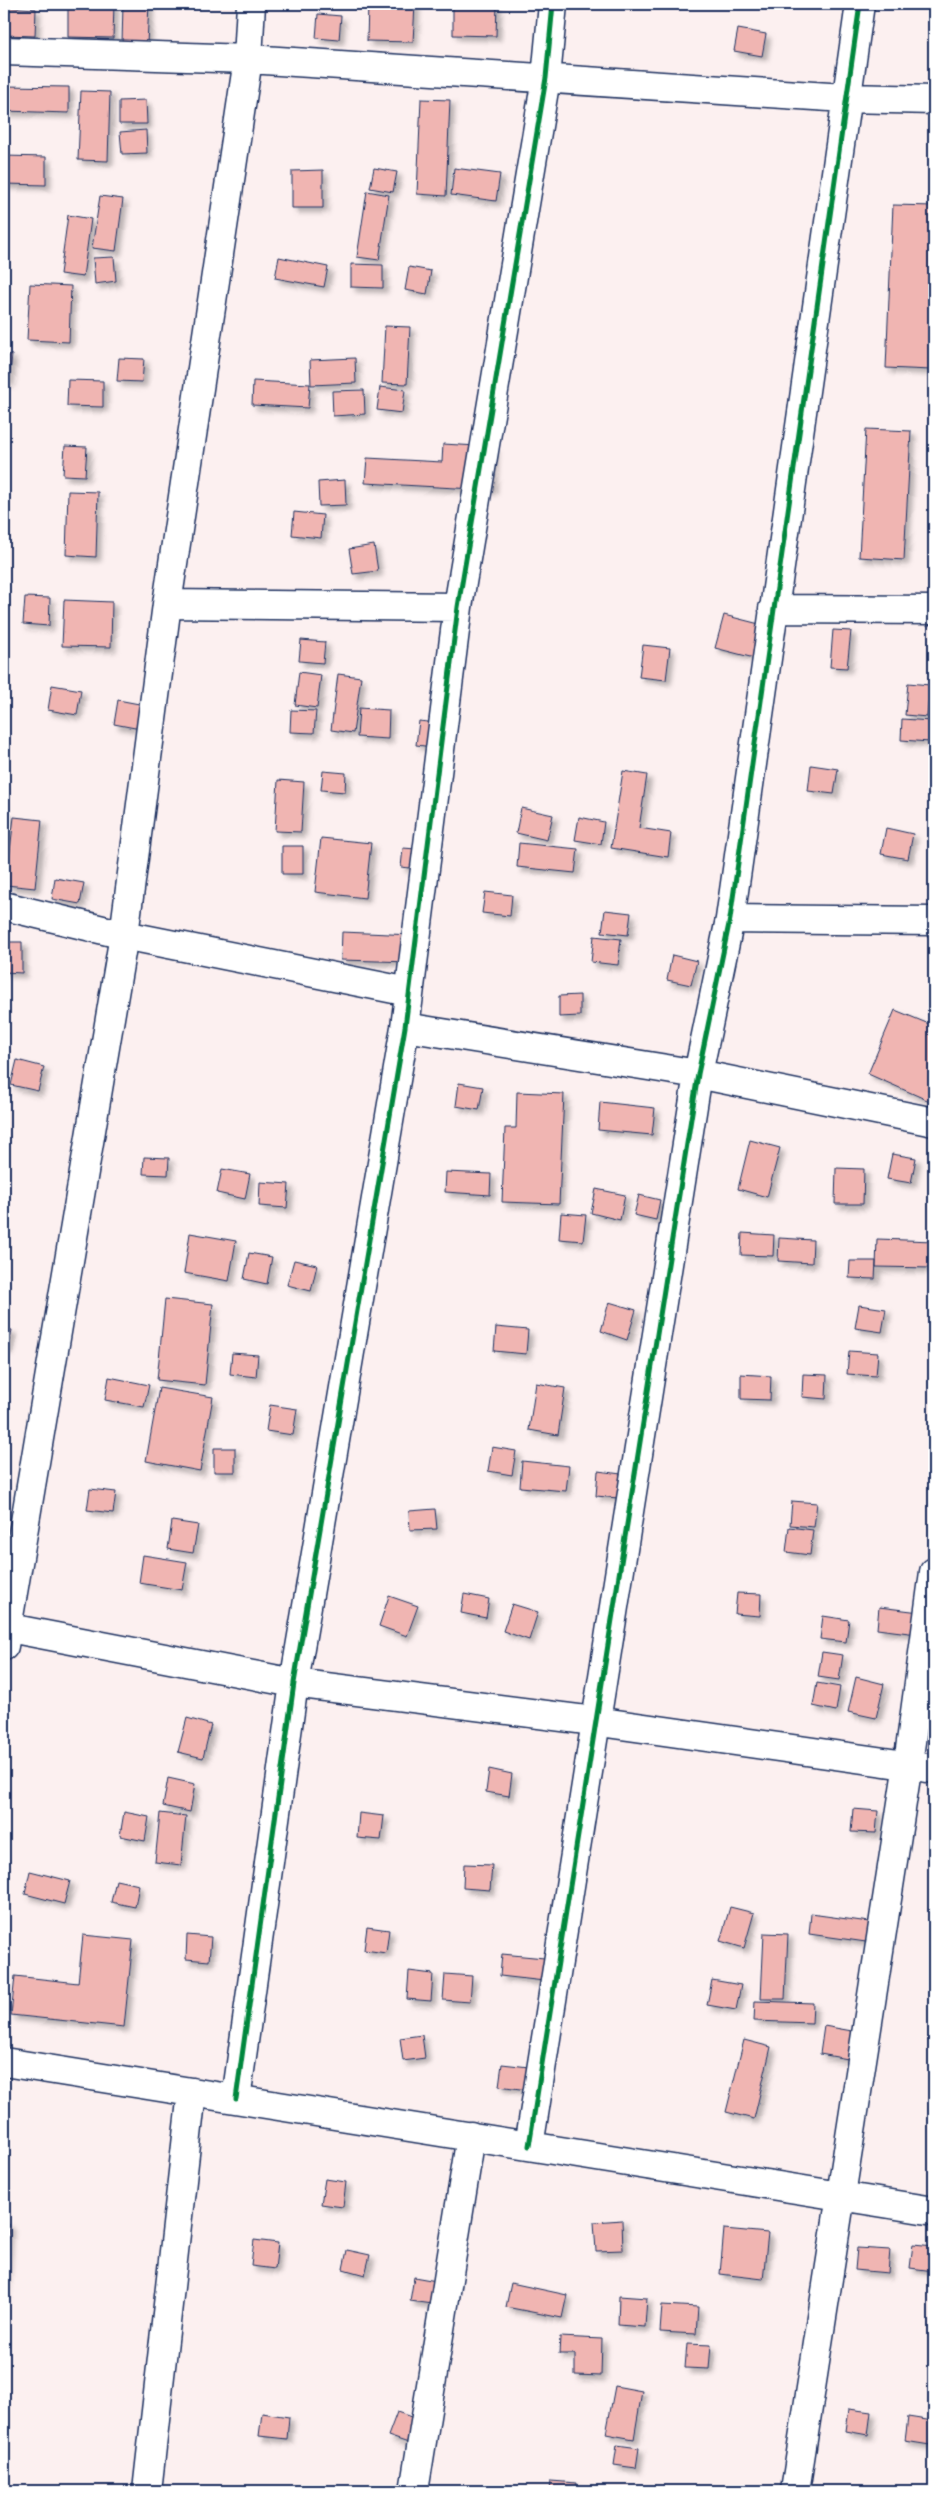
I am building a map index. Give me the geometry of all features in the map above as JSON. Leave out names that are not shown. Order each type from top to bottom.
[{"type":"street","points":[[251,4],[248,59],[166,604],[124,935],[5,1633],[294,1683],[594,1721],[921,1767]]},
{"type":"street","points":[[236,2099],[294,1683],[405,1026],[458,607],[546,78],[553,4]]},
{"type":"street","points":[[529,2146],[594,1721],[698,1074],[730,919],[772,609],[860,4]]},
{"type":"street","points":[[4,51],[248,59],[845,98],[934,100]]},
{"type":"street","points":[[166,604],[458,607]]},
{"type":"street","points":[[772,609],[934,610]]},
{"type":"street","points":[[4,906],[124,935],[409,992]]},
{"type":"street","points":[[730,919],[934,921]]},
{"type":"street","points":[[405,1026],[698,1074],[934,1122]]},
{"type":"street","points":[[794,2491],[842,2195],[921,1767],[934,1572]]},
{"type":"street","points":[[4,2062],[934,2211]]},
{"type":"street","points":[[147,2491],[192,2092]]},
{"type":"street","points":[[414,2491],[471,2136]]},
{"type":"building","points":[[68,4],[114,4],[113,38],[68,37]]},
{"type":"building","points":[[123,4],[149,4],[147,44],[122,43]]},
{"type":"building","points":[[368,4],[415,4],[413,42],[367,41]]},
{"type":"building","points":[[453,4],[497,4],[496,36],[453,35]]},
{"type":"building","points":[[4,7],[36,9],[35,36],[4,35]]},
{"type":"building","points":[[318,14],[341,16],[339,40],[316,38]]},
{"type":"building","points":[[738,29],[766,34],[762,56],[734,51]]},
{"type":"building","points":[[4,86],[69,87],[69,113],[4,111]]},
{"type":"building","points":[[81,91],[110,92],[108,161],[78,160]]},
{"type":"building","points":[[421,99],[450,100],[446,196],[417,194]]},
{"type":"building","points":[[146,100],[147,124],[119,124],[119,101]]},
{"type":"building","points":[[146,130],[147,153],[122,154],[120,132]]},
{"type":"building","points":[[4,156],[46,157],[46,185],[4,184]]},
{"type":"building","points":[[374,168],[397,172],[393,192],[370,188]]},
{"type":"building","points":[[454,168],[500,174],[496,201],[451,195]]},
{"type":"building","points":[[323,170],[323,208],[292,208],[292,171]]},
{"type":"building","points":[[367,191],[389,195],[379,260],[357,257]]},
{"type":"building","points":[[100,196],[123,199],[116,251],[92,248]]},
{"type":"building","points":[[893,205],[934,206],[934,297],[931,370],[886,368]]},
{"type":"building","points":[[68,215],[91,219],[83,277],[60,274]]},
{"type":"building","points":[[114,257],[116,281],[95,284],[93,258]]},
{"type":"building","points":[[279,257],[328,267],[324,287],[275,278]]},
{"type":"building","points":[[351,264],[383,265],[383,288],[351,287]]},
{"type":"building","points":[[409,267],[431,271],[427,294],[405,290]]},
{"type":"building","points":[[30,284],[71,286],[69,342],[27,340]]},
{"type":"building","points":[[385,326],[410,327],[407,384],[382,383]]},
{"type":"building","points":[[4,354],[12,355],[9,382],[4,381]]},
{"type":"building","points":[[119,358],[144,359],[142,382],[117,381]]},
{"type":"building","points":[[355,358],[356,383],[311,385],[310,360]]},
{"type":"building","points":[[68,380],[103,381],[103,407],[67,406]]},
{"type":"building","points":[[253,381],[310,384],[308,408],[252,405]]},
{"type":"building","points":[[380,387],[405,390],[402,413],[377,410]]},
{"type":"building","points":[[364,390],[365,414],[333,416],[332,391]]},
{"type":"building","points":[[866,429],[911,431],[904,560],[859,557]]},
{"type":"building","points":[[443,444],[494,447],[492,490],[365,483],[367,458],[442,462]]},
{"type":"building","points":[[65,446],[87,447],[85,476],[63,475]]},
{"type":"building","points":[[345,480],[346,505],[319,506],[318,482]]},
{"type":"building","points":[[68,491],[98,492],[96,557],[66,555]]},
{"type":"building","points":[[294,512],[323,515],[321,538],[292,535]]},
{"type":"building","points":[[374,545],[378,571],[353,574],[349,549]]},
{"type":"building","points":[[25,597],[50,598],[49,626],[23,624]]},
{"type":"building","points":[[64,600],[112,602],[111,647],[62,646]]},
{"type":"building","points":[[724,615],[767,626],[758,659],[715,648]]},
{"type":"building","points":[[833,630],[851,631],[847,668],[830,667]]},
{"type":"building","points":[[301,640],[325,642],[323,663],[299,661]]},
{"type":"building","points":[[643,645],[670,648],[666,680],[639,677]]},
{"type":"building","points":[[299,672],[321,675],[317,708],[295,705]]},
{"type":"building","points":[[338,674],[361,677],[353,733],[331,730]]},
{"type":"building","points":[[908,683],[930,685],[927,717],[905,715]]},
{"type":"building","points":[[52,685],[81,690],[77,715],[48,710]]},
{"type":"building","points":[[118,700],[155,707],[151,731],[114,724]]},
{"type":"building","points":[[359,708],[389,710],[388,739],[357,737]]},
{"type":"building","points":[[291,710],[316,711],[314,733],[290,732]]},
{"type":"building","points":[[902,719],[931,721],[930,742],[901,740]]},
{"type":"building","points":[[419,721],[445,724],[442,748],[416,745]]},
{"type":"building","points":[[934,763],[934,793],[931,792]]},
{"type":"building","points":[[811,765],[838,769],[834,794],[808,791]]},
{"type":"building","points":[[323,771],[346,773],[345,792],[321,790]]},
{"type":"building","points":[[623,771],[647,775],[639,828],[671,833],[668,857],[611,848]]},
{"type":"building","points":[[278,780],[304,782],[301,832],[275,831]]},
{"type":"building","points":[[521,808],[553,815],[547,840],[516,833]]},
{"type":"building","points":[[4,814],[11,815],[6,842],[4,842]]},
{"type":"building","points":[[14,817],[42,820],[35,888],[6,885]]},
{"type":"building","points":[[579,817],[604,822],[601,844],[575,840]]},
{"type":"building","points":[[886,828],[913,834],[908,859],[881,854]]},
{"type":"building","points":[[321,838],[371,843],[365,898],[315,892]]},
{"type":"building","points":[[519,843],[578,849],[575,873],[517,867]]},
{"type":"building","points":[[282,846],[303,846],[303,874],[282,874]]},
{"type":"building","points":[[403,848],[429,850],[427,870],[401,867]]},
{"type":"building","points":[[55,878],[84,883],[80,904],[52,899]]},
{"type":"building","points":[[485,892],[512,895],[510,916],[482,913]]},
{"type":"building","points":[[605,910],[631,913],[628,935],[602,932]]},
{"type":"building","points":[[342,932],[413,935],[412,962],[341,960]]},
{"type":"building","points":[[594,936],[621,939],[618,965],[591,962]]},
{"type":"building","points":[[4,942],[22,942],[22,973],[4,972]]},
{"type":"building","points":[[672,955],[697,961],[691,985],[667,980]]},
{"type":"building","points":[[580,995],[580,1016],[559,1017],[559,996]]},
{"type":"building","points":[[895,1010],[934,1026],[934,1103],[868,1074]]},
{"type":"building","points":[[17,1060],[44,1067],[38,1091],[11,1085]]},
{"type":"building","points":[[459,1083],[483,1087],[479,1110],[456,1106]]},
{"type":"building","points":[[517,1092],[564,1094],[559,1204],[502,1202],[505,1128],[516,1128]]},
{"type":"building","points":[[600,1102],[655,1108],[652,1135],[598,1130]]},
{"type":"building","points":[[750,1140],[780,1148],[767,1197],[738,1189]]},
{"type":"building","points":[[892,1154],[916,1158],[911,1183],[887,1179]]},
{"type":"building","points":[[144,1157],[169,1158],[168,1175],[143,1174]]},
{"type":"building","points":[[836,1168],[864,1169],[863,1204],[835,1204]]},
{"type":"building","points":[[222,1169],[250,1174],[245,1199],[217,1193]]},
{"type":"building","points":[[446,1172],[491,1174],[490,1195],[445,1192]]},
{"type":"building","points":[[260,1182],[289,1184],[287,1208],[259,1206]]},
{"type":"building","points":[[596,1189],[625,1195],[620,1220],[591,1213]]},
{"type":"building","points":[[639,1195],[660,1200],[656,1220],[634,1215]]},
{"type":"building","points":[[561,1213],[586,1215],[583,1241],[559,1239]]},
{"type":"building","points":[[190,1233],[236,1241],[229,1281],[184,1273]]},
{"type":"building","points":[[742,1233],[774,1235],[773,1256],[741,1255]]},
{"type":"building","points":[[779,1238],[813,1240],[812,1263],[778,1261]]},
{"type":"building","points":[[877,1239],[934,1241],[933,1268],[876,1267]]},
{"type":"building","points":[[249,1253],[272,1257],[267,1284],[244,1279]]},
{"type":"building","points":[[294,1260],[317,1265],[311,1291],[287,1285]]},
{"type":"building","points":[[850,1261],[876,1261],[875,1279],[849,1278]]},
{"type":"building","points":[[165,1299],[213,1304],[205,1385],[157,1380]]},
{"type":"building","points":[[609,1302],[636,1310],[627,1340],[601,1331]]},
{"type":"building","points":[[859,1305],[886,1309],[882,1332],[855,1328]]},
{"type":"building","points":[[496,1327],[528,1330],[526,1354],[494,1351]]},
{"type":"building","points":[[4,1329],[12,1330],[8,1350],[4,1349]]},
{"type":"building","points":[[849,1351],[878,1353],[876,1376],[847,1374]]},
{"type":"building","points":[[232,1353],[258,1355],[256,1377],[230,1374]]},
{"type":"building","points":[[741,1374],[771,1376],[770,1400],[741,1399]]},
{"type":"building","points":[[803,1374],[827,1375],[826,1399],[802,1397]]},
{"type":"building","points":[[109,1377],[149,1385],[144,1407],[105,1400]]},
{"type":"building","points":[[536,1383],[565,1388],[558,1435],[529,1430]]},
{"type":"building","points":[[159,1388],[213,1397],[200,1471],[146,1461]]},
{"type":"building","points":[[270,1405],[297,1409],[293,1435],[266,1431]]},
{"type":"building","points":[[492,1447],[516,1451],[512,1475],[488,1471]]},
{"type":"building","points":[[214,1448],[235,1448],[235,1472],[214,1472]]},
{"type":"building","points":[[522,1461],[569,1466],[566,1491],[520,1487]]},
{"type":"building","points":[[598,1471],[621,1474],[618,1498],[596,1496]]},
{"type":"building","points":[[90,1489],[116,1492],[113,1513],[87,1510]]},
{"type":"building","points":[[792,1501],[817,1503],[814,1527],[790,1525]]},
{"type":"building","points":[[435,1509],[437,1529],[410,1530],[409,1511]]},
{"type":"building","points":[[172,1521],[198,1525],[193,1553],[168,1549]]},
{"type":"building","points":[[789,1527],[813,1530],[810,1555],[786,1552]]},
{"type":"building","points":[[143,1555],[187,1562],[182,1590],[139,1583]]},
{"type":"building","points":[[737,1593],[761,1594],[760,1616],[735,1614]]},
{"type":"building","points":[[464,1594],[489,1599],[486,1618],[461,1613]]},
{"type":"building","points":[[389,1596],[418,1606],[407,1636],[379,1626]]},
{"type":"building","points":[[512,1604],[538,1612],[529,1640],[503,1631]]},
{"type":"building","points":[[879,1607],[928,1613],[925,1635],[877,1629]]},
{"type":"building","points":[[823,1616],[849,1620],[846,1642],[820,1639]]},
{"type":"building","points":[[822,1652],[843,1655],[839,1680],[818,1677]]},
{"type":"building","points":[[856,1677],[884,1684],[876,1718],[848,1712]]},
{"type":"building","points":[[817,1683],[840,1687],[836,1711],[813,1706]]},
{"type":"building","points":[[187,1718],[211,1725],[203,1758],[178,1752]]},
{"type":"building","points":[[489,1769],[512,1774],[509,1796],[486,1792]]},
{"type":"building","points":[[168,1778],[195,1784],[190,1812],[163,1806]]},
{"type":"building","points":[[853,1809],[878,1811],[876,1833],[851,1832]]},
{"type":"building","points":[[124,1812],[149,1817],[145,1841],[120,1836]]},
{"type":"building","points":[[160,1813],[186,1816],[181,1865],[155,1862]]},
{"type":"building","points":[[359,1813],[384,1816],[381,1840],[357,1838]]},
{"type":"building","points":[[464,1864],[492,1865],[490,1890],[463,1888]]},
{"type":"building","points":[[30,1871],[70,1881],[64,1904],[25,1894]]},
{"type":"building","points":[[116,1880],[139,1885],[135,1907],[111,1902]]},
{"type":"building","points":[[730,1907],[754,1913],[744,1948],[720,1941]]},
{"type":"building","points":[[811,1914],[869,1922],[866,1942],[809,1934]]},
{"type":"building","points":[[367,1927],[389,1930],[386,1953],[364,1950]]},
{"type":"building","points":[[764,1933],[788,1934],[785,1999],[761,1999]]},
{"type":"building","points":[[83,1935],[133,1940],[124,2027],[11,2015],[15,1976],[78,1983]]},
{"type":"building","points":[[187,1935],[211,1937],[209,1961],[186,1959]]},
{"type":"building","points":[[502,1954],[555,1959],[553,1982],[500,1976]]},
{"type":"building","points":[[409,1971],[433,1974],[431,2001],[407,1999]]},
{"type":"building","points":[[445,1974],[472,1976],[470,2002],[443,2000]]},
{"type":"building","points":[[712,1980],[741,1985],[736,2010],[707,2005]]},
{"type":"building","points":[[755,2001],[813,2003],[812,2023],[754,2021]]},
{"type":"building","points":[[824,2026],[852,2031],[848,2059],[820,2054]]},
{"type":"building","points":[[422,2035],[425,2058],[403,2061],[400,2038]]},
{"type":"building","points":[[744,2040],[771,2047],[754,2119],[726,2112]]},
{"type":"building","points":[[502,2064],[529,2067],[527,2090],[499,2086]]},
{"type":"building","points":[[325,2179],[346,2182],[343,2207],[321,2204]]},
{"type":"building","points":[[622,2220],[623,2250],[596,2251],[594,2222]]},
{"type":"building","points":[[4,2223],[9,2224],[4,2297]]},
{"type":"building","points":[[724,2229],[768,2233],[763,2279],[720,2274]]},
{"type":"building","points":[[254,2240],[278,2243],[275,2269],[251,2266]]},
{"type":"building","points":[[913,2244],[934,2246],[934,2271],[910,2268]]},
{"type":"building","points":[[857,2248],[890,2250],[888,2273],[855,2270]]},
{"type":"building","points":[[347,2250],[370,2255],[365,2275],[343,2269]]},
{"type":"building","points":[[414,2277],[442,2282],[439,2305],[410,2301]]},
{"type":"building","points":[[511,2283],[567,2295],[562,2318],[506,2307]]},
{"type":"building","points":[[619,2296],[647,2298],[645,2327],[618,2325]]},
{"type":"building","points":[[662,2305],[698,2307],[696,2334],[660,2332]]},
{"type":"building","points":[[932,2322],[934,2322],[934,2347],[930,2346]]},
{"type":"building","points":[[560,2337],[602,2339],[601,2376],[575,2375],[575,2354],[559,2354]]},
{"type":"building","points":[[687,2344],[711,2345],[709,2369],[685,2368]]},
{"type":"building","points":[[615,2386],[642,2391],[634,2439],[606,2434]]},
{"type":"building","points":[[849,2409],[871,2412],[868,2435],[846,2431]]},
{"type":"building","points":[[397,2412],[428,2423],[420,2447],[388,2436]]},
{"type":"building","points":[[262,2413],[289,2417],[287,2439],[259,2436]]},
{"type":"building","points":[[908,2417],[933,2421],[930,2445],[905,2441]]},
{"type":"building","points":[[617,2445],[639,2448],[636,2468],[614,2465]]},
{"type":"building","points":[[551,2481],[577,2483],[576,2491],[550,2491]]},
{"type":"cycle path","points":[[236,2099],[294,1683],[405,1027],[458,607],[546,78],[553,4]]},
{"type":"cycle path","points":[[529,2146],[698,1074],[730,919],[860,4]]}]
